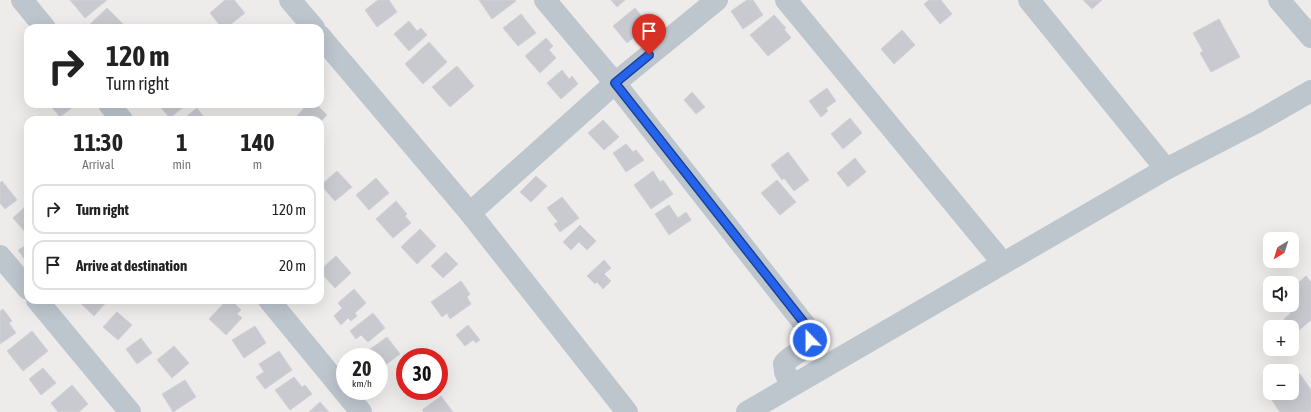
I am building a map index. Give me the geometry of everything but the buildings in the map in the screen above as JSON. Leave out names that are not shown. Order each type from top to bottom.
[{"type":"street","points":[[22,0],[42,24]]},
{"type":"street","points":[[290,0],[311,24]]},
{"type":"street","points":[[545,0],[615,83],[808,330],[811,337],[808,344],[791,356],[784,364],[785,372],[791,386]]},
{"type":"street","points":[[470,213],[615,83],[717,0]]},
{"type":"street","points":[[786,0],[1003,263]]},
{"type":"street","points":[[1029,0],[1166,169]]},
{"type":"street","points":[[1279,0],[1311,38]]},
{"type":"street","points":[[324,41],[470,213],[627,412]]},
{"type":"street","points":[[747,412],[1166,169],[1257,122],[1311,91]]},
{"type":"street","points":[[112,108],[118,116]]},
{"type":"street","points":[[0,256],[24,284]]},
{"type":"street","points":[[40,304],[130,412]]},
{"type":"street","points":[[272,304],[361,412]]},
{"type":"route","points":[[649,55],[615,83],[805,324],[811,337],[810,340]]}]
